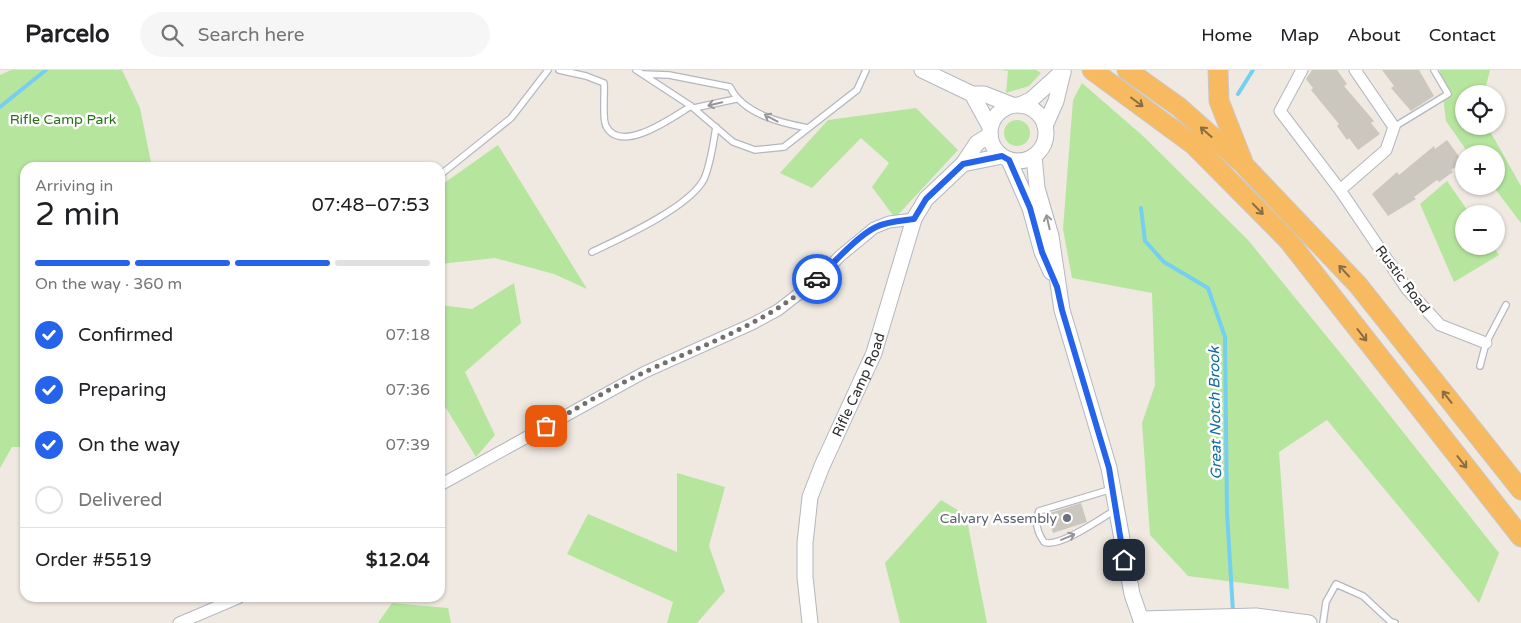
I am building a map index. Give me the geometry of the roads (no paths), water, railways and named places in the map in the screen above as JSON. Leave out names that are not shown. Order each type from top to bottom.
[{"type":"highway","points":[[1092,70],[1194,146],[1288,240],[1521,537]]},
{"type":"highway","points":[[1127,70],[1179,107],[1243,164],[1358,285],[1521,490]]},
{"type":"highway","points":[[1218,70],[1220,102],[1243,164]]},
{"type":"street","points":[[922,70],[972,94],[984,94],[1034,110],[1045,126]]},
{"type":"street","name":"Rustic Road","points":[[1302,70],[1280,111],[1340,190],[1407,289],[1440,325],[1486,343]]},
{"type":"street","points":[[1340,190],[1386,150],[1394,127],[1355,70]]},
{"type":"street","points":[[990,131],[998,113],[1032,99],[1063,71]]},
{"type":"street","points":[[1063,71],[1056,101],[1045,126],[1045,139],[1034,156],[1037,188],[1051,236],[1057,287],[1062,310],[1107,461],[1132,594],[1141,621],[1256,616],[1309,623]]},
{"type":"street","points":[[972,94],[990,131],[994,147],[1006,158],[1030,208],[1042,252],[1057,287]]},
{"type":"street","name":"Rifle Camp Road","points":[[810,623],[805,543],[810,497],[822,466],[874,353],[914,219],[926,199],[963,164],[977,143],[990,131]]},
{"type":"street","points":[[963,164],[1006,158],[1018,161],[1034,156]]},
{"type":"street","points":[[445,483],[645,372],[752,324],[778,310],[818,279],[840,256],[874,228],[889,222],[914,219]]},
{"type":"street","points":[[179,623],[229,602]]},
{"type":"lane","points":[[445,171],[510,118],[548,70]]},
{"type":"lane","points":[[559,70],[586,76],[604,83],[604,124],[611,133],[628,138],[645,133],[693,107],[736,99]]},
{"type":"lane","points":[[636,70],[693,107],[733,142],[755,150],[784,147],[856,90],[866,70]]},
{"type":"lane","points":[[1394,127],[1448,94],[1434,70]]},
{"type":"lane","points":[[642,74],[669,74],[730,87],[736,99],[779,122],[808,128]]},
{"type":"lane","points":[[592,252],[661,216],[698,188],[708,168],[716,127]]},
{"type":"lane","points":[[1480,366],[1486,343],[1506,305]]},
{"type":"lane","points":[[1112,489],[1039,511],[1036,518],[1038,532],[1044,542],[1051,544],[1091,526],[1116,510]]},
{"type":"lane","points":[[1323,623],[1326,602],[1336,584],[1363,596],[1391,622],[1395,623]]},
{"type":"waterway","points":[[0,107],[46,70]]},
{"type":"waterway","name":"Great Notch Brook","points":[[1238,94],[1253,70]]},
{"type":"waterway","name":"Great Notch Brook","points":[[1141,208],[1145,241],[1164,262],[1208,288],[1225,337],[1227,512],[1233,612]]},
{"type":"place","name":"Calvary Assembly","points":[[1067,518]]},
{"type":"park label","name":"Rifle Camp Park","points":[[63,119]]}]
